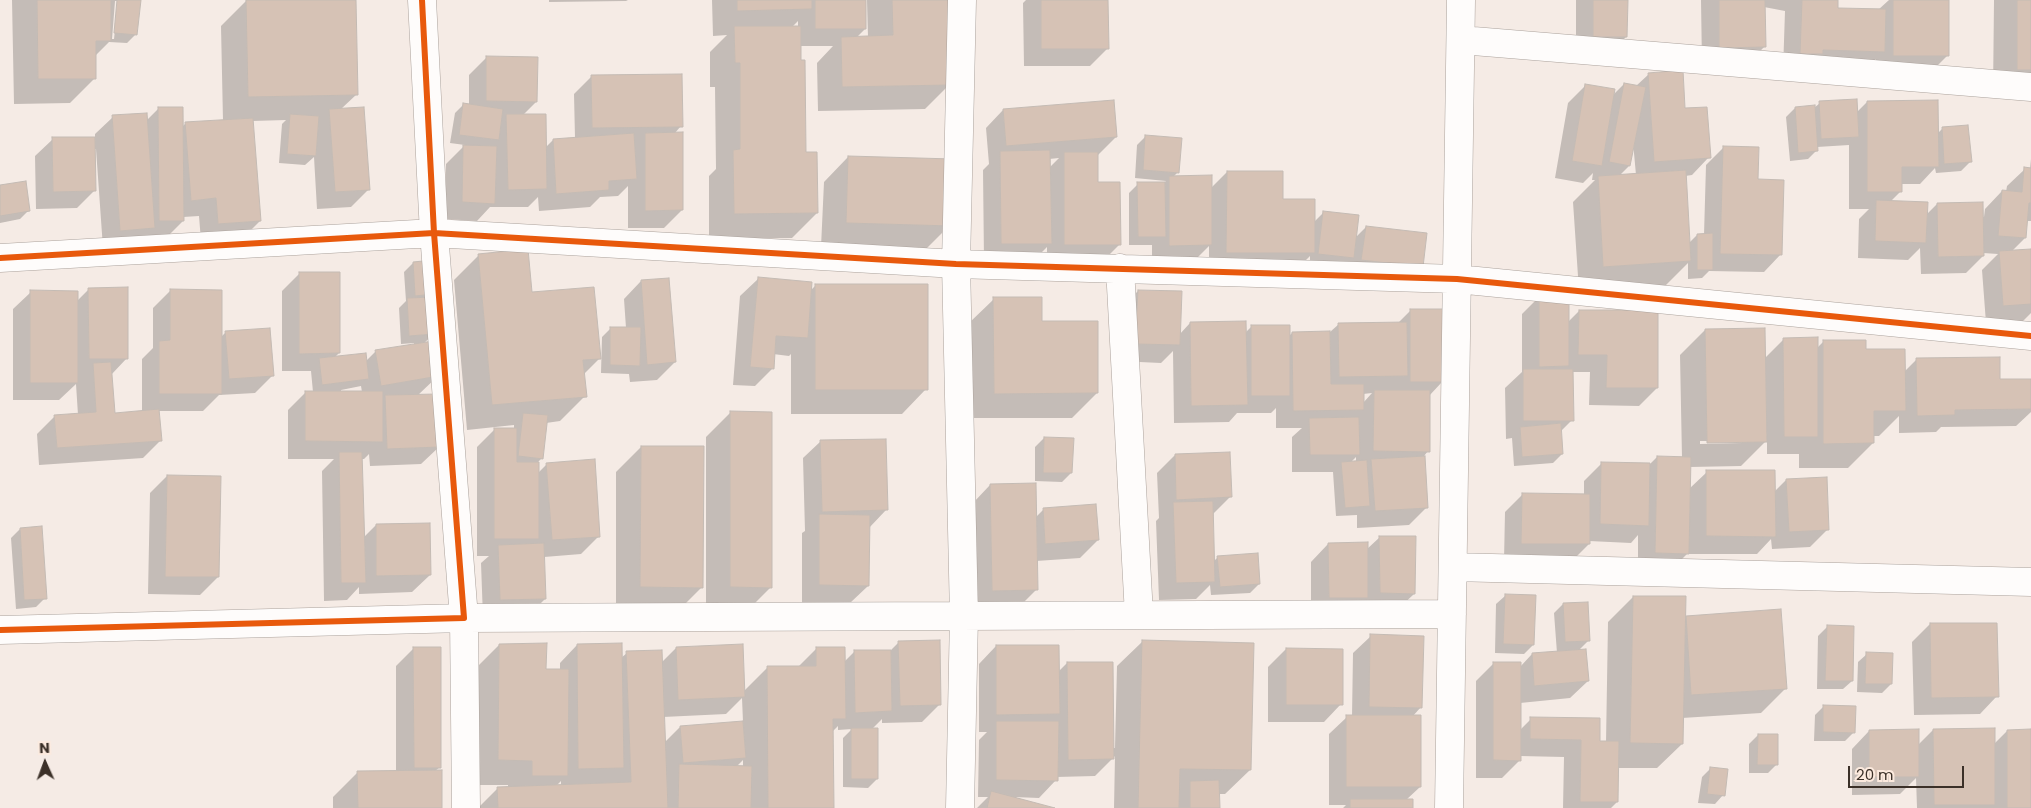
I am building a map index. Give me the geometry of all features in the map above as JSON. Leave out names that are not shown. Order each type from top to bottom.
[{"type":"street","points":[[422,0],[434,233],[464,618],[466,808]]},
{"type":"street","points":[[960,808],[964,616],[956,264],[962,0]]},
{"type":"street","points":[[1449,808],[1461,0]]},
{"type":"street","points":[[1460,40],[2031,87]]},
{"type":"street","points":[[0,258],[434,233],[956,264],[1457,278],[2031,336]]},
{"type":"street","points":[[1120,268],[1139,615]]},
{"type":"street","points":[[1453,566],[2031,582]]},
{"type":"street","points":[[0,630],[464,618],[1452,614]]},
{"type":"building","points":[[37,0],[111,0],[111,41],[96,41],[96,79],[38,79]]},
{"type":"building","points":[[117,0],[141,0],[137,35],[114,33]]},
{"type":"building","points":[[246,0],[356,0],[358,95],[248,97]]},
{"type":"building","points":[[737,0],[812,0],[812,9],[737,11]]},
{"type":"building","points":[[815,0],[866,0],[866,29],[815,29]]},
{"type":"building","points":[[892,0],[949,0],[951,85],[842,87],[841,37],[893,35]]},
{"type":"building","points":[[1041,0],[1108,0],[1109,49],[1041,49]]},
{"type":"building","points":[[1593,0],[1628,0],[1627,37],[1593,37]]},
{"type":"building","points":[[1719,0],[1765,0],[1766,47],[1719,48]]},
{"type":"building","points":[[1802,0],[1838,0],[1838,8],[1886,9],[1885,52],[1823,50],[1823,54],[1800,54]]},
{"type":"building","points":[[1893,0],[1949,0],[1949,56],[1893,56]]},
{"type":"building","points":[[2017,0],[2031,0],[2031,70],[2017,70]]},
{"type":"building","points":[[734,26],[801,26],[801,60],[805,60],[806,152],[817,152],[818,213],[734,214],[733,150],[740,149],[740,63],[735,63]]},
{"type":"building","points":[[486,56],[538,57],[537,102],[486,101]]},
{"type":"building","points":[[1683,70],[1685,108],[1707,107],[1711,158],[1654,162],[1648,73]]},
{"type":"building","points":[[682,74],[683,127],[592,128],[591,75]]},
{"type":"building","points":[[1624,83],[1646,87],[1630,166],[1609,162]]},
{"type":"building","points":[[1585,84],[1615,89],[1602,166],[1572,161]]},
{"type":"building","points":[[1857,99],[1859,137],[1821,139],[1819,101]]},
{"type":"building","points":[[1114,100],[1117,137],[1006,146],[1003,109]]},
{"type":"building","points":[[1938,100],[1939,167],[1902,167],[1902,192],[1867,192],[1867,101]]},
{"type":"building","points":[[463,103],[503,109],[499,140],[459,135]]},
{"type":"building","points":[[1815,105],[1818,151],[1798,153],[1795,107]]},
{"type":"building","points":[[158,107],[183,107],[184,221],[159,221]]},
{"type":"building","points":[[364,107],[370,190],[335,192],[329,109]]},
{"type":"building","points":[[147,113],[155,228],[120,231],[112,115]]},
{"type":"building","points":[[290,114],[319,116],[316,156],[287,154]]},
{"type":"building","points":[[506,114],[546,114],[547,189],[508,190]]},
{"type":"building","points":[[253,118],[261,221],[218,224],[216,198],[191,201],[185,122]]},
{"type":"building","points":[[1968,125],[1972,162],[1944,164],[1942,127]]},
{"type":"building","points":[[683,132],[683,210],[645,211],[645,133]]},
{"type":"building","points":[[634,133],[637,179],[609,181],[609,190],[556,194],[553,139]]},
{"type":"building","points":[[1145,135],[1182,138],[1179,173],[1143,170]]},
{"type":"building","points":[[52,137],[95,137],[96,191],[53,192]]},
{"type":"building","points":[[463,145],[497,146],[495,204],[462,202]]},
{"type":"building","points":[[1723,146],[1759,147],[1758,179],[1784,180],[1782,255],[1720,254]]},
{"type":"building","points":[[1050,150],[1052,244],[1001,244],[1000,151]]},
{"type":"building","points":[[1064,152],[1098,152],[1098,182],[1120,182],[1121,245],[1064,245]]},
{"type":"building","points":[[848,156],[953,159],[951,226],[846,223]]},
{"type":"building","points":[[2024,167],[2031,168],[2031,203],[2029,203],[2026,238],[1998,236],[2002,190],[2022,192]]},
{"type":"building","points":[[1686,170],[1691,261],[1603,267],[1598,176]]},
{"type":"building","points":[[1227,171],[1283,171],[1283,199],[1315,199],[1315,253],[1226,253]]},
{"type":"building","points":[[1212,175],[1212,245],[1169,246],[1169,176]]},
{"type":"building","points":[[26,181],[30,211],[0,216],[0,185]]},
{"type":"building","points":[[1137,182],[1165,182],[1166,237],[1138,237]]},
{"type":"building","points":[[1876,200],[1928,202],[1926,243],[1875,241]]},
{"type":"building","points":[[1983,202],[1984,256],[1938,257],[1937,203]]},
{"type":"building","points":[[1323,211],[1359,215],[1354,258],[1318,254]]},
{"type":"building","points":[[1366,226],[1427,233],[1423,267],[1361,260]]},
{"type":"building","points":[[1713,233],[1713,270],[1697,270],[1697,234]]},
{"type":"building","points":[[528,249],[532,292],[594,287],[601,359],[583,360],[587,397],[492,405],[478,254]]},
{"type":"building","points":[[2031,249],[2031,304],[2003,306],[1999,251]]},
{"type":"building","points":[[433,260],[435,294],[415,296],[413,262]]},
{"type":"building","points":[[299,272],[340,272],[340,353],[299,354]]},
{"type":"building","points":[[758,277],[812,282],[808,338],[776,336],[774,369],[750,367]]},
{"type":"building","points":[[669,278],[676,362],[647,365],[641,280]]},
{"type":"building","points":[[815,284],[928,284],[928,390],[815,390]]},
{"type":"building","points":[[128,287],[128,359],[89,359],[88,288]]},
{"type":"building","points":[[170,289],[222,290],[222,394],[159,394],[159,341],[170,340]]},
{"type":"building","points":[[30,290],[78,291],[78,383],[30,383]]},
{"type":"building","points":[[1138,290],[1182,291],[1180,345],[1135,344]]},
{"type":"building","points":[[1539,295],[1569,295],[1569,366],[1539,367]]},
{"type":"building","points":[[434,297],[435,334],[409,336],[407,298]]},
{"type":"building","points":[[993,297],[1042,297],[1042,321],[1098,321],[1098,393],[994,394]]},
{"type":"building","points":[[1410,309],[1444,309],[1444,382],[1410,382]]},
{"type":"building","points":[[1579,310],[1658,310],[1658,388],[1606,388],[1607,355],[1578,355]]},
{"type":"building","points":[[1246,321],[1248,405],[1191,406],[1190,322]]},
{"type":"building","points":[[1407,322],[1408,376],[1339,377],[1338,323]]},
{"type":"building","points":[[1251,325],[1290,325],[1290,396],[1251,396]]},
{"type":"building","points":[[610,327],[641,327],[640,366],[610,365]]},
{"type":"building","points":[[270,328],[274,376],[229,379],[225,331]]},
{"type":"building","points":[[1765,328],[1767,442],[1707,443],[1705,329]]},
{"type":"building","points":[[1330,331],[1331,384],[1364,384],[1364,410],[1293,411],[1292,332]]},
{"type":"building","points":[[1818,337],[1818,437],[1784,437],[1783,338]]},
{"type":"building","points":[[1823,340],[1866,340],[1866,349],[1905,349],[1906,411],[1874,411],[1874,443],[1823,444]]},
{"type":"building","points":[[433,341],[439,376],[381,386],[375,350]]},
{"type":"building","points":[[366,353],[369,379],[322,385],[319,358]]},
{"type":"building","points":[[2000,357],[2000,379],[2031,379],[2031,409],[1955,410],[1955,415],[1917,416],[1916,358]]},
{"type":"building","points":[[111,362],[115,413],[159,409],[162,441],[57,448],[54,415],[96,412],[93,363]]},
{"type":"building","points":[[1523,369],[1573,369],[1574,421],[1523,421]]},
{"type":"building","points":[[1374,390],[1430,390],[1430,452],[1373,451]]},
{"type":"building","points":[[305,391],[383,391],[383,442],[305,441]]},
{"type":"building","points":[[438,394],[440,447],[387,449],[385,395]]},
{"type":"building","points":[[730,411],[772,412],[772,588],[730,587]]},
{"type":"building","points":[[523,413],[548,415],[543,459],[518,456]]},
{"type":"building","points":[[1359,417],[1360,455],[1310,455],[1309,418]]},
{"type":"building","points":[[1561,423],[1563,454],[1522,457],[1520,427]]},
{"type":"building","points":[[494,428],[517,428],[517,462],[539,462],[539,539],[494,539]]},
{"type":"building","points":[[1044,437],[1074,438],[1072,473],[1043,473]]},
{"type":"building","points":[[886,439],[888,510],[822,512],[820,440]]},
{"type":"building","points":[[641,446],[704,446],[703,588],[640,587]]},
{"type":"building","points":[[339,452],[362,452],[366,583],[341,583]]},
{"type":"building","points":[[1230,452],[1232,497],[1176,500],[1175,454]]},
{"type":"building","points":[[1425,456],[1428,508],[1375,511],[1371,459]]},
{"type":"building","points":[[1657,456],[1691,457],[1689,554],[1655,553]]},
{"type":"building","points":[[595,459],[600,537],[552,540],[546,463]]},
{"type":"building","points":[[1367,460],[1370,506],[1345,508],[1341,462]]},
{"type":"building","points":[[1601,462],[1650,463],[1649,526],[1600,524]]},
{"type":"building","points":[[1706,470],[1775,470],[1776,537],[1706,536]]},
{"type":"building","points":[[167,475],[221,476],[219,577],[165,577]]},
{"type":"building","points":[[1827,477],[1829,530],[1789,532],[1786,479]]},
{"type":"building","points":[[1036,483],[1038,590],[992,591],[990,484]]},
{"type":"building","points":[[1522,493],[1590,494],[1590,544],[1521,544]]},
{"type":"building","points":[[1213,501],[1215,582],[1176,583],[1173,502]]},
{"type":"building","points":[[1096,504],[1099,540],[1045,544],[1043,508]]},
{"type":"building","points":[[819,514],[870,515],[869,586],[819,585]]},
{"type":"building","points":[[430,523],[431,575],[376,576],[376,524]]},
{"type":"building","points":[[42,526],[47,599],[24,600],[20,528]]},
{"type":"building","points":[[1379,536],[1416,536],[1415,594],[1380,593]]},
{"type":"building","points":[[1368,542],[1368,598],[1329,598],[1328,543]]},
{"type":"building","points":[[544,543],[546,599],[500,600],[498,545]]},
{"type":"building","points":[[1258,553],[1260,584],[1220,587],[1217,556]]},
{"type":"building","points":[[1505,594],[1536,595],[1534,645],[1503,644]]},
{"type":"building","points":[[1633,596],[1686,596],[1683,744],[1630,743]]},
{"type":"building","points":[[1588,602],[1590,641],[1565,642],[1563,603]]},
{"type":"building","points":[[1781,609],[1787,689],[1691,695],[1686,616]]},
{"type":"building","points":[[1930,623],[1997,623],[1999,697],[1931,698]]},
{"type":"building","points":[[1827,625],[1854,626],[1853,681],[1825,681]]},
{"type":"building","points":[[1370,634],[1424,636],[1422,708],[1369,707]]},
{"type":"building","points":[[940,640],[941,705],[900,706],[898,641]]},
{"type":"building","points":[[1142,640],[1254,643],[1251,770],[1180,769],[1179,808],[1138,808]]},
{"type":"building","points":[[547,643],[546,669],[569,669],[568,776],[532,776],[532,761],[498,760],[499,644]]},
{"type":"building","points":[[622,643],[624,768],[578,769],[577,644]]},
{"type":"building","points":[[743,644],[745,697],[678,700],[676,647]]},
{"type":"building","points":[[996,645],[1059,645],[1060,714],[996,715]]},
{"type":"building","points":[[413,647],[441,647],[441,768],[414,768]]},
{"type":"building","points":[[816,647],[845,647],[846,719],[833,719],[834,808],[768,808],[767,666],[816,666]]},
{"type":"building","points":[[1286,648],[1343,649],[1343,705],[1286,705]]},
{"type":"building","points":[[1586,649],[1589,681],[1534,686],[1532,653]]},
{"type":"building","points":[[662,650],[668,808],[498,808],[497,787],[631,782],[626,651]]},
{"type":"building","points":[[854,650],[891,650],[892,711],[855,713]]},
{"type":"building","points":[[1866,652],[1893,653],[1892,684],[1865,684]]},
{"type":"building","points":[[1067,662],[1113,662],[1114,759],[1068,760]]},
{"type":"building","points":[[1493,662],[1521,662],[1521,761],[1493,760]]},
{"type":"building","points":[[1823,705],[1856,706],[1855,733],[1823,732]]},
{"type":"building","points":[[1346,715],[1421,715],[1421,787],[1346,787]]},
{"type":"building","points":[[1530,717],[1600,718],[1600,741],[1619,741],[1618,802],[1580,802],[1581,740],[1530,739]]},
{"type":"building","points":[[743,721],[746,758],[683,763],[680,726]]},
{"type":"building","points":[[996,721],[1059,721],[1058,781],[996,780]]},
{"type":"building","points":[[851,728],[878,728],[878,779],[851,779]]},
{"type":"building","points":[[1995,728],[1995,805],[1934,805],[1933,729]]},
{"type":"building","points":[[1919,729],[1919,777],[1869,777],[1869,730]]},
{"type":"building","points":[[2031,729],[2031,808],[2007,808],[2007,730]]},
{"type":"building","points":[[1758,734],[1778,734],[1778,765],[1757,765]]},
{"type":"building","points":[[679,764],[752,766],[751,808],[678,808]]},
{"type":"building","points":[[1710,767],[1728,769],[1725,796],[1707,794]]},
{"type":"building","points":[[442,770],[442,808],[358,808],[357,771]]},
{"type":"building","points":[[1219,780],[1220,808],[1190,808],[1190,781]]},
{"type":"building","points":[[991,791],[1055,808],[987,808]]},
{"type":"building","points":[[1350,799],[1413,799],[1413,808],[1350,808]]},
{"type":"cycle path","points":[[422,0],[434,233],[956,264],[1457,279],[2031,336]]},
{"type":"cycle path","points":[[0,258],[434,233],[464,618],[0,630]]}]
